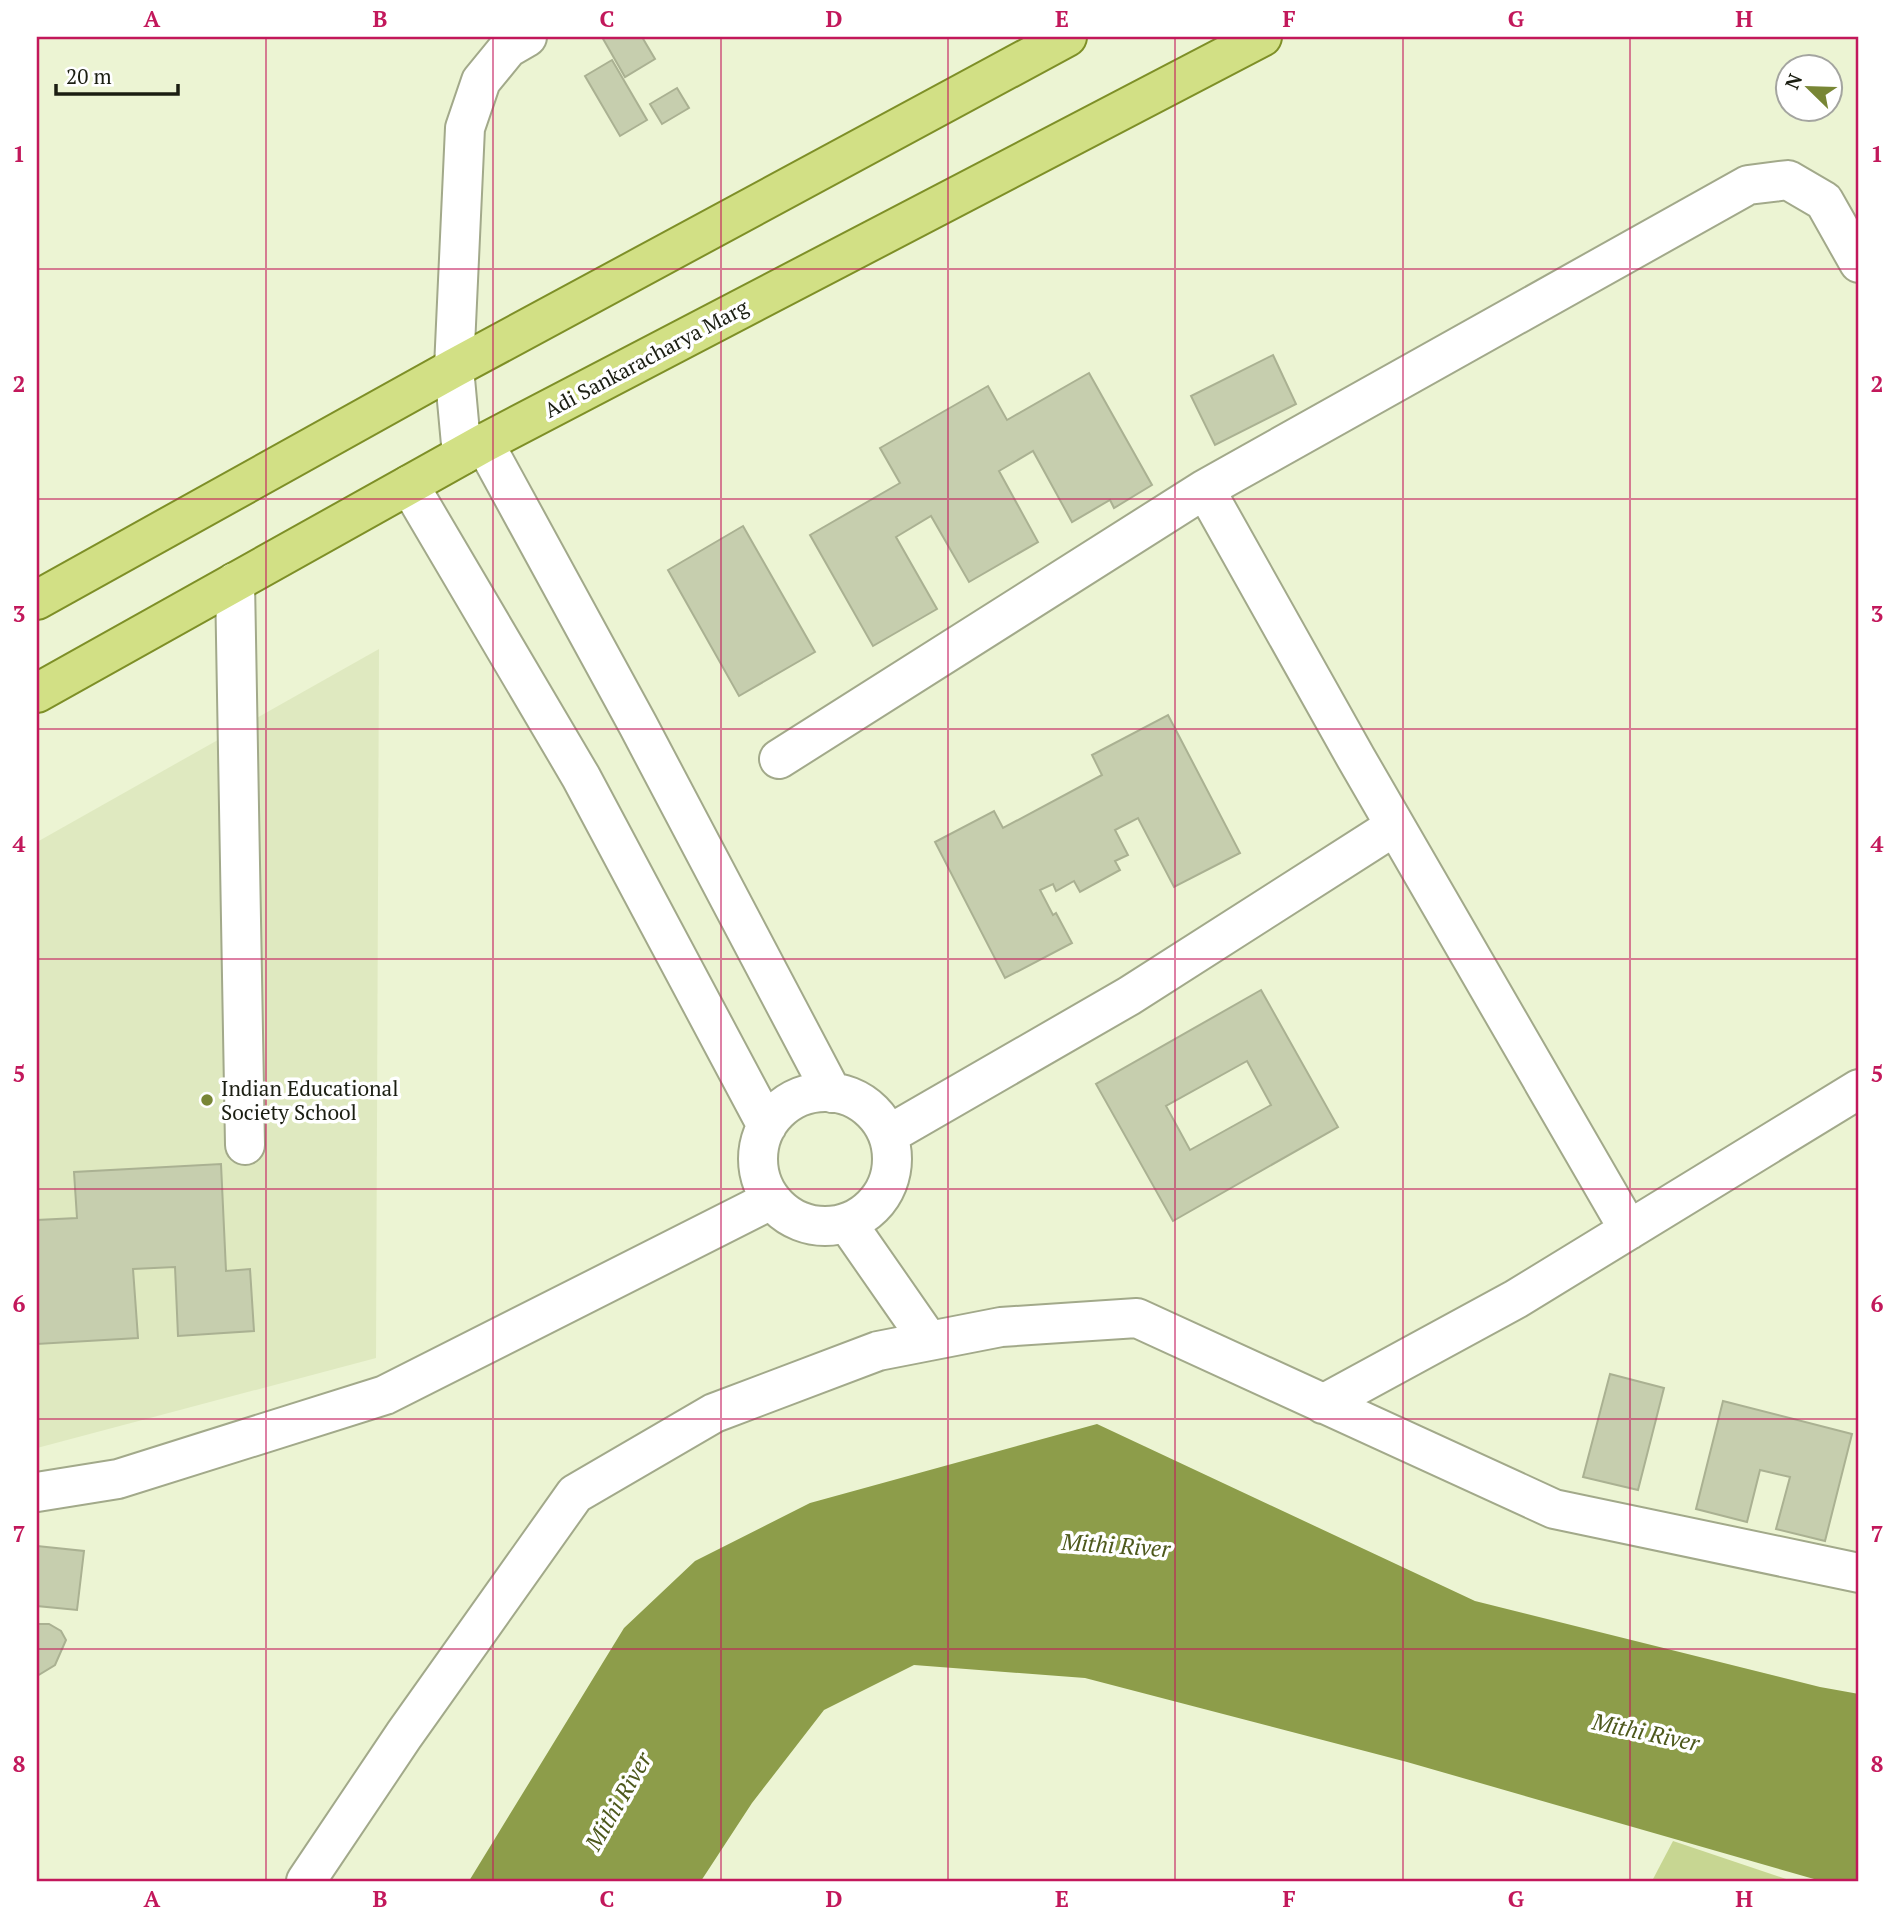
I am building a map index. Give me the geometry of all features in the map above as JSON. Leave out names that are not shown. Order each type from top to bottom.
[{"type":"main road","points":[[37,600],[454,368],[1067,37]]},
{"type":"main road","name":"Adi Sankaracharya Marg","points":[[37,693],[473,449],[1262,37]]},
{"type":"street","points":[[527,37],[508,48],[481,81],[465,128],[454,368],[473,449],[638,725],[832,1093]]},
{"type":"street","points":[[779,759],[1205,489],[1748,185],[1788,180],[1824,201],[1859,263]]},
{"type":"street","points":[[409,485],[581,777],[767,1126]]},
{"type":"street","points":[[1205,489],[1395,826],[1629,1230]]},
{"type":"street","points":[[234,582],[245,1144]]},
{"type":"street","points":[[888,1135],[1129,996],[1395,826]]},
{"type":"street","points":[[1323,1404],[1516,1300],[1859,1089]]},
{"type":"street","points":[[813,1093],[850,1097],[866,1106],[879,1119],[888,1135],[892,1157],[890,1178],[880,1197],[866,1213],[846,1223],[826,1227],[805,1224],[786,1215],[771,1200],[762,1183],[758,1163],[760,1144],[767,1126],[779,1111],[795,1099],[813,1093]]},
{"type":"street","points":[[37,1492],[118,1479],[386,1395],[771,1200]]},
{"type":"street","points":[[846,1223],[929,1341]]},
{"type":"street","points":[[306,1881],[404,1735],[575,1494],[714,1413],[878,1351],[1001,1327],[1138,1318],[1554,1509],[1859,1573]]},
{"type":"shaded area","name":"Indian Educational Society School","points":[[379,649],[376,1358],[37,1448],[37,842]]},
{"type":"shaded area","points":[[1673,1841],[1792,1881],[1652,1881]]},
{"type":"water","name":"Mithi River","points":[[1097,1424],[1475,1601],[1820,1687],[1859,1694],[1859,1881],[1821,1881],[1407,1762],[1085,1678],[914,1665],[824,1710],[752,1803],[701,1881],[469,1881],[624,1628],[695,1561],[810,1503]]},
{"type":"building","points":[[602,37],[642,37],[655,59],[625,77]]},
{"type":"building","points":[[612,60],[647,120],[620,136],[585,76]]},
{"type":"building","points":[[677,88],[689,108],[662,124],[650,104]]},
{"type":"building","points":[[1273,355],[1296,404],[1215,445],[1191,396]]},
{"type":"building","points":[[1089,373],[1152,485],[1114,508],[1110,500],[1072,522],[1033,451],[999,471],[1038,542],[969,582],[931,516],[896,537],[937,609],[873,646],[810,535],[900,483],[880,448],[988,386],[1007,420]]},
{"type":"building","points":[[743,526],[815,652],[739,696],[668,570]]},
{"type":"building","points":[[1168,715],[1240,853],[1174,887],[1138,818],[1115,830],[1128,855],[1115,861],[1120,870],[1080,892],[1074,881],[1056,891],[1053,884],[1040,890],[1072,943],[1005,978],[935,842],[994,811],[1003,828],[1102,775],[1092,755]]},
{"type":"building","points":[[1261,990],[1338,1127],[1173,1221],[1096,1084]],"holes":[[[1247,1061],[1271,1105],[1190,1150],[1166,1106]]]},
{"type":"building","points":[[221,1164],[226,1271],[250,1269],[254,1331],[178,1336],[175,1267],[133,1269],[138,1338],[37,1344],[37,1220],[77,1218],[74,1172]]},
{"type":"building","points":[[1610,1374],[1664,1388],[1638,1490],[1583,1477]]},
{"type":"building","points":[[1723,1401],[1852,1434],[1825,1541],[1776,1529],[1790,1477],[1760,1470],[1747,1522],[1696,1509]]},
{"type":"building","points":[[37,1546],[84,1551],[77,1610],[37,1606]]},
{"type":"building","points":[[37,1624],[49,1624],[61,1631],[66,1640],[55,1665],[37,1676]]},
{"type":"place","name":"Indian Educational Society School","points":[[207,1100]]}]
